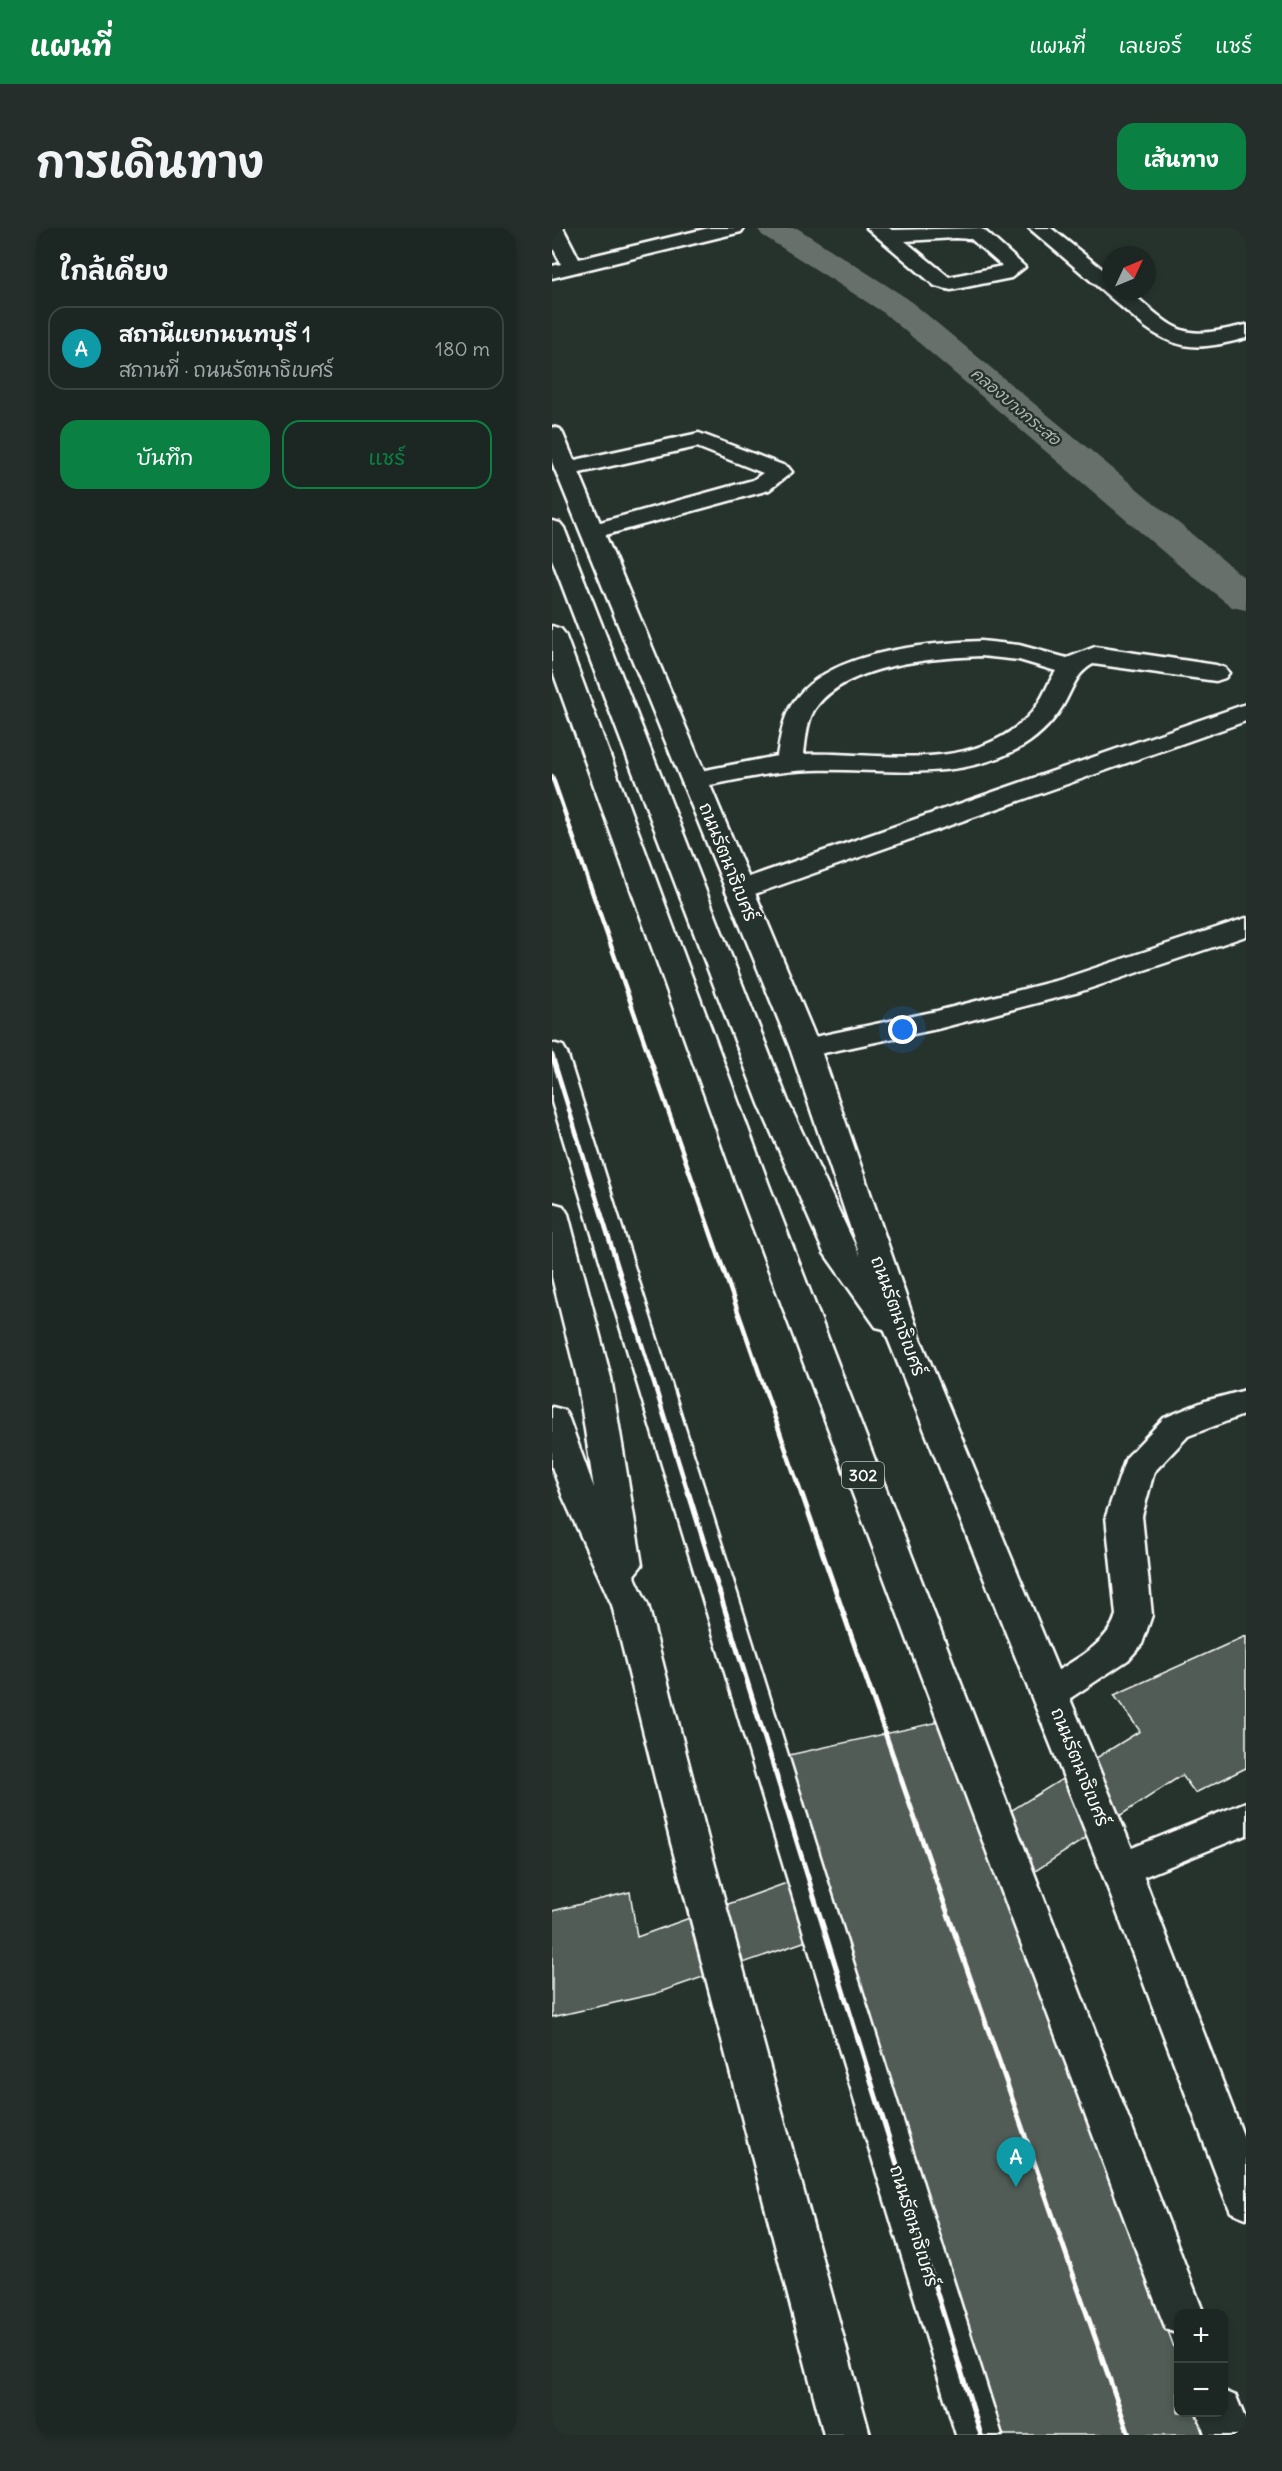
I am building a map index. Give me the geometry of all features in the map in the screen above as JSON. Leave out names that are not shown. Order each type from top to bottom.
[{"type":"main road","points":[[553,228],[573,267]]},
{"type":"main road","points":[[552,272],[734,228]]},
{"type":"main road","points":[[1039,228],[1102,279]]},
{"type":"main road","points":[[957,230],[977,234],[1015,267],[1004,274],[946,284],[939,281],[883,232],[957,230]]},
{"type":"main road","points":[[1127,300],[1168,332],[1180,338],[1208,340],[1246,331]]},
{"type":"main road","name":"ถนนรัตนาธิเบศร์","points":[[552,434],[594,531],[805,1048],[904,1340],[1121,1870],[1246,2198]]},
{"type":"main road","points":[[566,469],[699,440],[780,472],[761,485],[594,531]]},
{"type":"main road","points":[[552,528],[772,1097],[840,1253],[904,1340]]},
{"type":"main road","name":"302","points":[[552,634],[753,1185],[1180,2309]]},
{"type":"main road","points":[[789,763],[796,726],[807,701],[836,677],[903,656],[966,648],[1004,650],[1069,667]]},
{"type":"main road","points":[[695,780],[789,763],[913,764],[941,762],[988,752],[1026,733],[1048,709],[1069,667],[1081,658],[1095,655],[1216,673]]},
{"type":"main road","points":[[739,890],[1246,712]]},
{"type":"main road","points":[[805,1048],[937,1020],[1069,986],[1246,927]]},
{"type":"main road","name":"ถนนรัตนาธิเบศร์","points":[[552,1053],[979,2435]]},
{"type":"main road","points":[[753,1185],[772,1097]]},
{"type":"main road","points":[[552,1214],[594,1378],[630,1605],[690,1843],[847,2435]]},
{"type":"main road","points":[[1050,1693],[1114,1650],[1129,1634],[1134,1615],[1124,1515],[1138,1467],[1176,1427],[1217,1410],[1246,1402]]},
{"type":"main road","points":[[552,1419],[580,1497],[630,1605]]},
{"type":"main road","points":[[1121,1870],[1246,1818]]},
{"type":"main road","points":[[1222,2417],[1228,2435]]},
{"type":"building","points":[[1246,1636],[1246,1768],[1195,1793],[1182,1775],[1006,1890],[1174,2347],[1174,2417],[1201,2417],[1207,2435],[994,2435],[835,1931],[654,1994],[552,2017],[552,1911],[630,1892],[637,1937],[817,1872],[780,1757],[943,1721],[983,1828],[1140,1731],[1114,1695]]},
{"type":"waterway","name":"คลองบางกระสอ","points":[[774,228],[896,306],[1195,559],[1246,598]]},
{"type":"railway","points":[[552,776],[802,1496]]},
{"type":"railway","points":[[552,1055],[689,1496]]},
{"type":"railway","points":[[689,1494],[981,2435]]},
{"type":"railway","points":[[802,1494],[1129,2435]]},
{"type":"place","name":"สถานีแยกนนทบุรี 1","points":[[1016,2187]]}]
